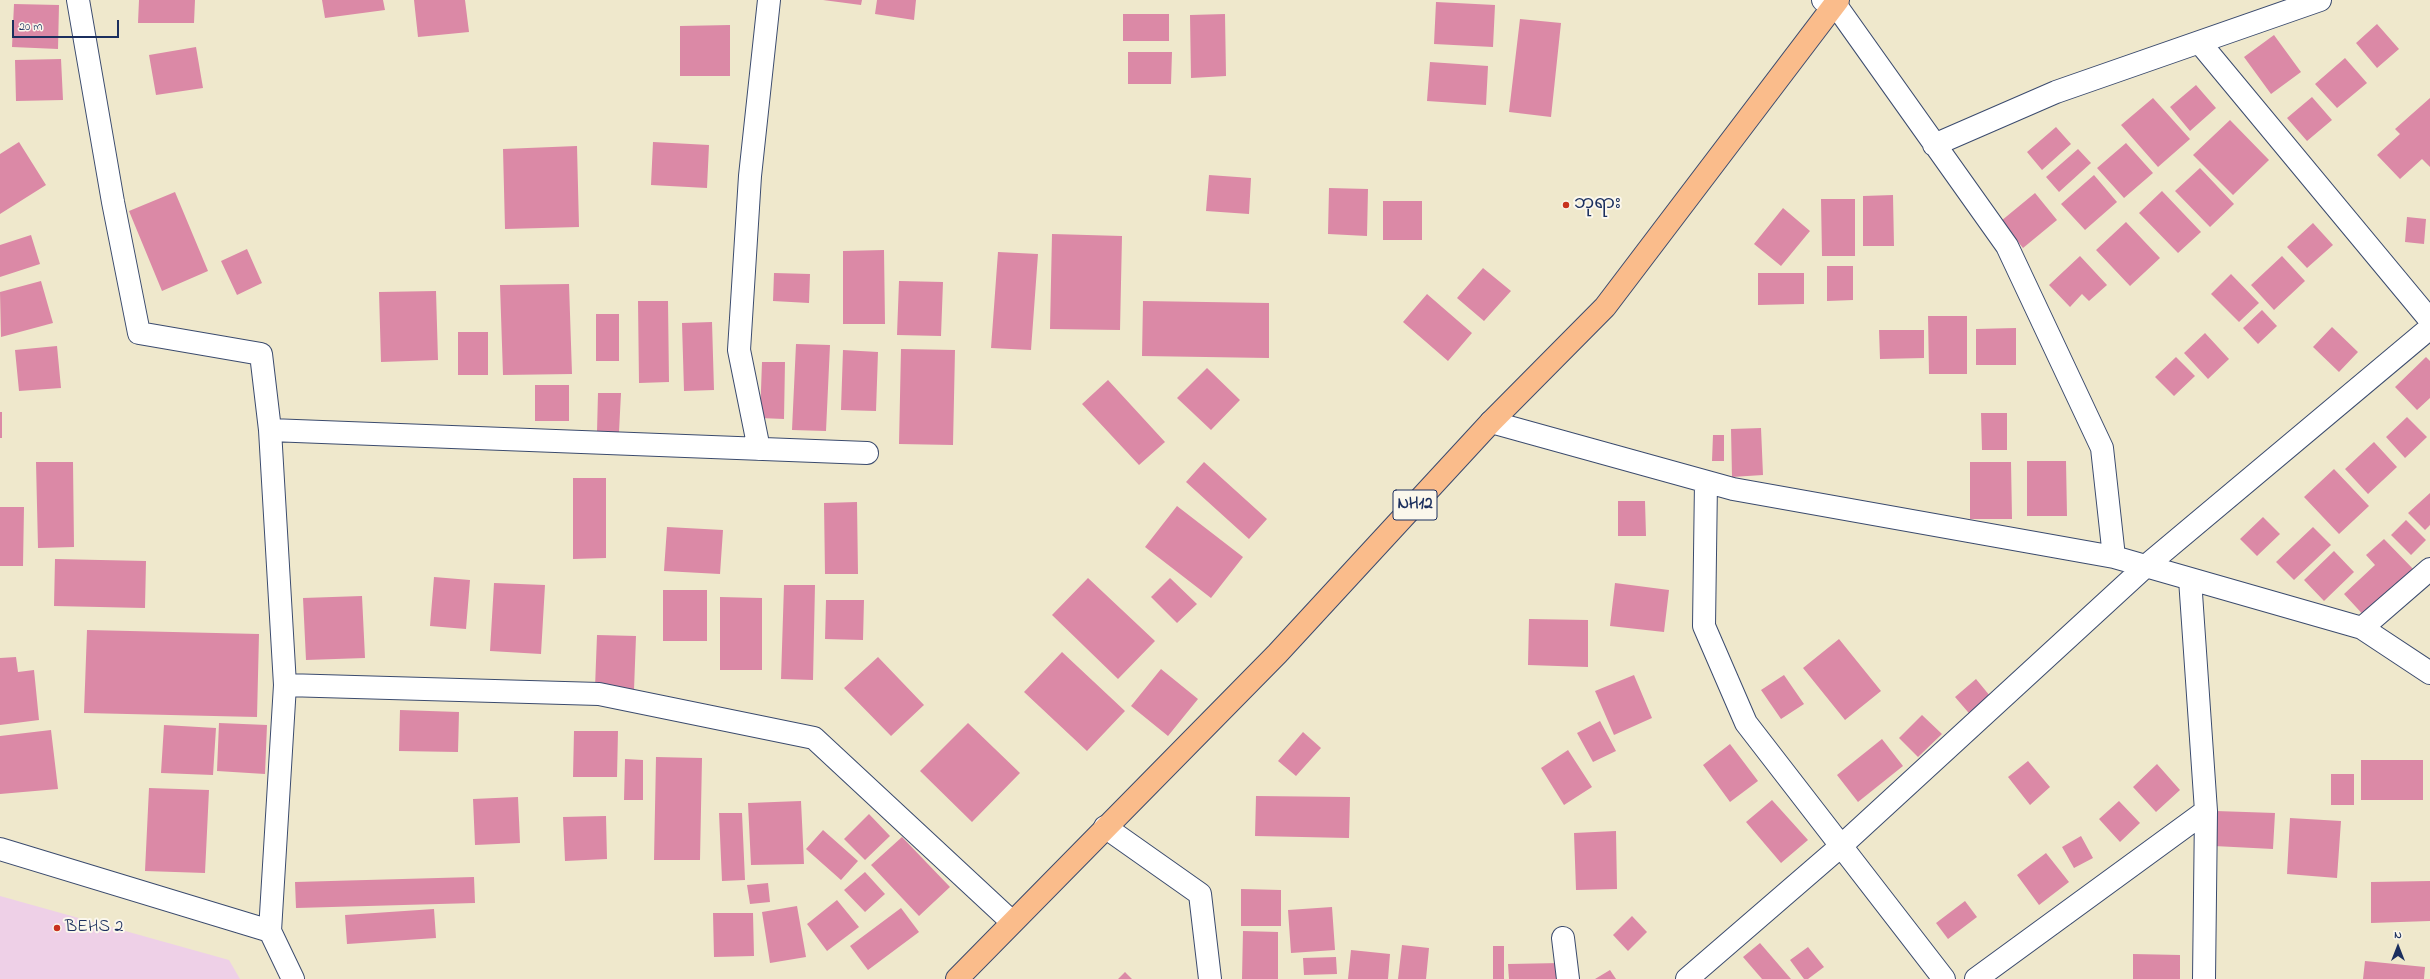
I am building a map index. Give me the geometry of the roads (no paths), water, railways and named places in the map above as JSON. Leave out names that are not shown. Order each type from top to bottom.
[{"type":"highway","name":"NH12","points":[[957,979],[1104,827],[1277,654],[1491,422],[1605,307],[1832,1]]},
{"type":"street","points":[[78,0],[113,202],[139,333],[261,354],[270,430],[285,685],[270,931],[293,979]]},
{"type":"street","points":[[758,449],[739,350],[750,176],[769,0]]},
{"type":"street","points":[[1934,145],[2056,92],[2320,0]]},
{"type":"street","points":[[1832,1],[2007,246],[2102,448],[2114,557]]},
{"type":"street","points":[[2200,43],[2430,320]]},
{"type":"street","points":[[1687,979],[1841,846],[2146,566],[2430,328]]},
{"type":"street","points":[[1491,422],[1706,482],[2114,557],[2362,628],[2430,673]]},
{"type":"street","points":[[270,430],[867,454]]},
{"type":"street","points":[[1706,482],[1704,626],[1746,723],[1944,979]]},
{"type":"street","points":[[2362,628],[2430,569]]},
{"type":"street","points":[[2190,579],[2206,811],[2204,979]]},
{"type":"street","points":[[285,685],[599,694],[814,738],[1012,922]]},
{"type":"street","points":[[1976,979],[2206,811]]},
{"type":"street","points":[[1104,827],[1200,894],[1210,979]]},
{"type":"street","points":[[0,849],[270,931]]},
{"type":"street","points":[[1563,938],[1568,979]]},
{"type":"place","name":"ဘုရား","points":[[1566,205]]},
{"type":"place","name":"BEHS 2","points":[[57,928]]}]
